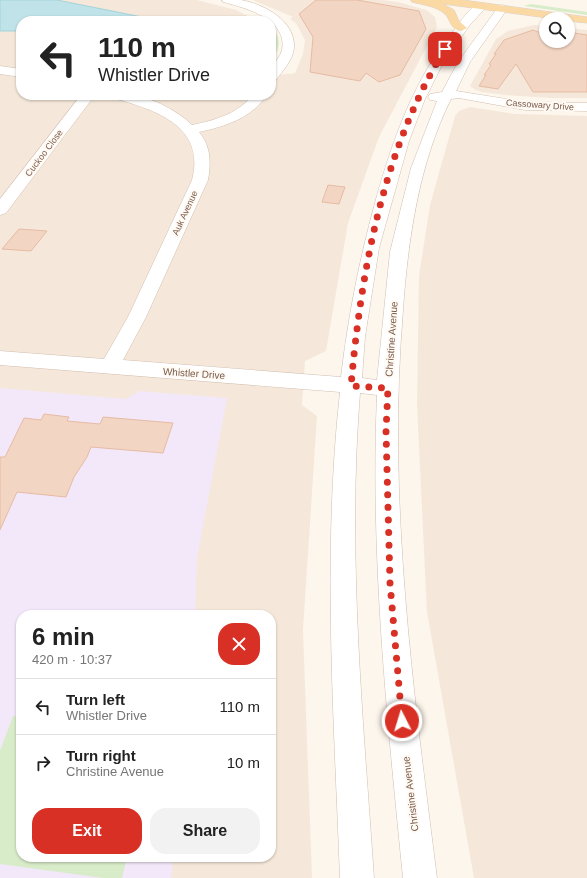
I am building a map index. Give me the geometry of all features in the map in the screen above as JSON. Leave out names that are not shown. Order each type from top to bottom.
[{"type":"main road","points":[[416,0],[448,12],[454,17],[454,22],[461,28]]},
{"type":"main road","points":[[440,0],[507,4],[542,12]]},
{"type":"main road","points":[[516,0],[587,9]]},
{"type":"main road","points":[[575,18],[587,20]]},
{"type":"main road","points":[[491,22],[539,19]]},
{"type":"street","points":[[227,0],[269,16]]},
{"type":"street","points":[[357,878],[343,577],[346,463],[358,314],[383,198],[401,143],[417,103],[439,59],[461,28],[484,3]]},
{"type":"street","name":"Christine Avenue","points":[[420,878],[402,721],[390,583],[386,431],[399,252],[418,168],[445,99],[464,62],[491,22],[507,4]]},
{"type":"street","points":[[276,21],[285,31],[289,42],[288,51],[276,70]]},
{"type":"street","points":[[0,70],[16,72]]},
{"type":"street","points":[[417,103],[445,99]]},
{"type":"street","name":"Cassowary Drive","points":[[445,99],[525,106],[587,107]]},
{"type":"street","name":"Cuckoo Close","points":[[0,210],[84,100]]},
{"type":"street","name":"Auk Avenue","points":[[109,367],[137,317],[200,180],[204,164],[198,143],[185,125],[167,112],[137,100]]},
{"type":"street","points":[[189,130],[228,120],[241,115],[249,109],[256,100]]},
{"type":"street","points":[[383,198],[389,202],[398,201],[407,180],[418,168]]},
{"type":"street","name":"Whistler Drive","points":[[0,358],[388,388]]},
{"type":"shaded area","points":[[57,0],[197,0],[236,10],[248,16],[137,16]]},
{"type":"shaded area","points":[[253,0],[382,0],[398,2],[426,10],[435,17],[437,27],[379,137],[348,223],[326,351],[305,361],[302,405],[317,416],[303,630],[312,878],[0,878],[0,31],[16,31],[16,100],[276,100],[276,75],[295,73],[303,54],[305,40],[296,23],[290,19],[293,17]]},
{"type":"shaded area","points":[[534,25],[539,25],[539,48],[575,48],[575,29],[587,30],[587,98],[551,98],[505,95],[481,92],[470,86],[496,39],[508,31]]},
{"type":"shaded area","points":[[470,107],[515,114],[587,116],[587,878],[474,878],[427,612],[417,405],[419,276],[430,205],[455,116],[459,111]]},
{"type":"shaded area","points":[[0,388],[126,399],[139,391],[227,398],[197,558],[195,610],[16,610],[16,862],[173,862],[171,878],[0,878]]},
{"type":"green space","points":[[531,4],[587,12],[587,15],[575,13],[575,12],[524,6]]},
{"type":"green space","points":[[276,34],[278,40],[278,49],[276,54]]},
{"type":"green space","points":[[13,716],[16,716],[16,862],[126,862],[122,878],[103,878],[0,864],[0,751]]},
{"type":"water","points":[[0,0],[57,0],[137,16],[16,16],[16,31],[0,31]]},
{"type":"building","points":[[316,0],[357,0],[419,11],[426,29],[400,75],[379,82],[366,73],[360,81],[310,72],[313,37],[299,14]]},
{"type":"building","points":[[533,30],[539,32],[539,48],[575,48],[575,33],[587,35],[587,92],[533,92],[516,64],[498,89],[479,86],[491,65],[489,64],[496,54],[494,54],[504,40]]},
{"type":"building","points":[[328,185],[345,187],[339,204],[322,202]]},
{"type":"building","points":[[19,229],[47,231],[31,251],[2,249]]},
{"type":"building","points":[[44,414],[69,417],[67,421],[100,424],[103,417],[173,423],[163,453],[91,447],[87,457],[74,477],[66,497],[17,492],[0,530],[0,457],[5,457],[24,418],[41,420]]},
{"type":"route","points":[[402,721],[390,583],[386,431],[388,388],[351,386],[358,314],[383,198],[401,143],[421,93],[432,70],[445,49]]}]
